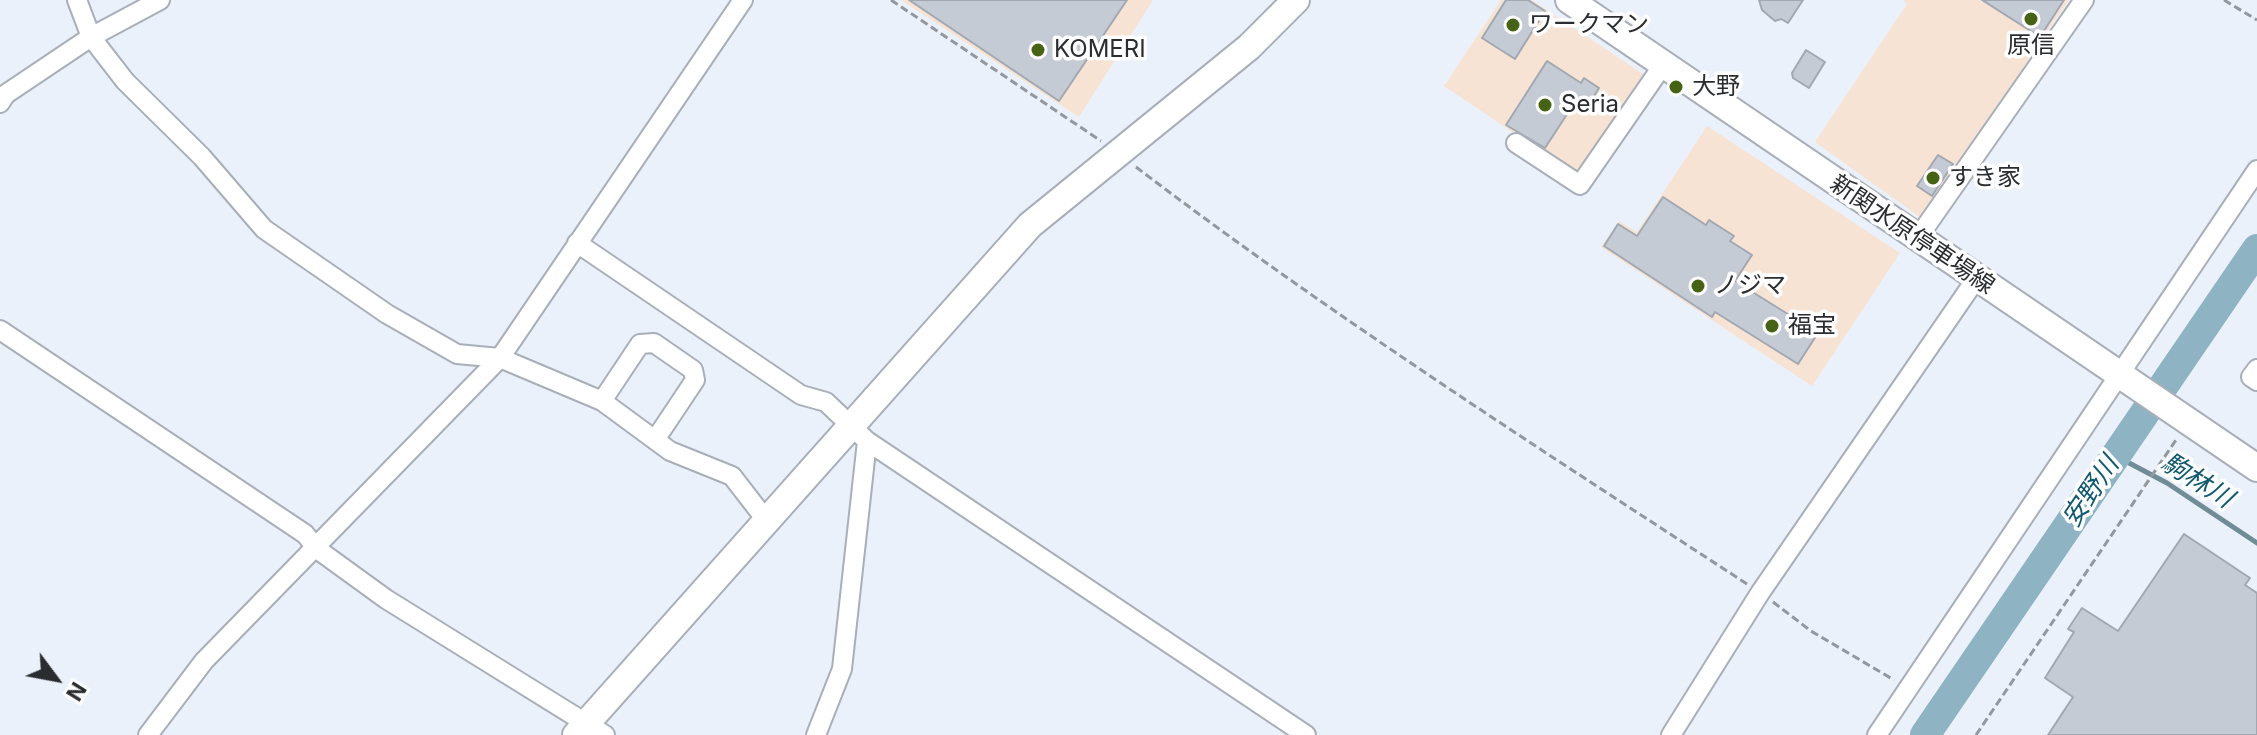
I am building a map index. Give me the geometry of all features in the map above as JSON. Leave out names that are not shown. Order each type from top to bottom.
[{"type":"street","points":[[77,0],[91,37],[125,81],[202,157],[264,229],[387,314],[457,354],[500,358],[602,401],[685,460],[732,476],[766,520]]},
{"type":"street","points":[[0,103],[6,94],[91,37],[160,0]]},
{"type":"street","points":[[148,735],[204,661],[317,549],[500,358],[743,0]]},
{"type":"street","points":[[0,330],[305,534],[317,549],[386,599],[589,731],[766,520],[858,433],[1030,225],[1249,47],[1296,0]]},
{"type":"street","name":"新関水原停車場線","points":[[1569,0],[2257,468]]},
{"type":"street","points":[[1917,239],[2084,0]]},
{"type":"street","points":[[1516,143],[1580,185],[1663,65]]},
{"type":"street","points":[[1877,735],[2257,170]]},
{"type":"street","points":[[577,243],[801,395],[826,402],[858,433],[1306,735]]},
{"type":"street","points":[[1671,735],[1760,593],[1976,279]]},
{"type":"street","points":[[602,401],[640,344],[654,343],[693,370],[695,380],[655,440]]},
{"type":"street","points":[[2257,369],[2251,377],[2257,381]]},
{"type":"street","points":[[816,735],[842,669],[858,433]]},
{"type":"path","points":[[891,0],[1118,153],[1255,257],[1467,403],[1760,593],[1811,631],[1908,688]]},
{"type":"path","points":[[2224,0],[2257,20]]},
{"type":"path","points":[[1976,735],[2184,418]]},
{"type":"shaded area","name":"KOMERI","points":[[901,0],[1153,0],[1079,117]]},
{"type":"shaded area","points":[[1501,0],[1532,0],[1643,74],[1576,175],[1444,86]]},
{"type":"shaded area","points":[[1903,0],[2069,0],[1921,218],[1815,142],[1907,4]]},
{"type":"shaded area","points":[[1707,126],[1900,253],[1812,386],[1601,247],[1619,221],[1637,232]]},
{"type":"building","name":"KOMERI","points":[[909,0],[1127,0],[1059,101]]},
{"type":"building","name":"ワークマン","points":[[1506,0],[1528,0],[1545,11],[1515,59],[1482,38]]},
{"type":"building","points":[[1759,0],[1803,0],[1788,23],[1781,19],[1775,21],[1762,10]]},
{"type":"building","name":"原信","points":[[1982,0],[2064,0],[2040,37]]},
{"type":"building","points":[[1806,50],[1825,62],[1809,88],[1793,78],[1792,73]]},
{"type":"building","name":"Seria","points":[[1547,61],[1581,83],[1584,78],[1599,88],[1586,109],[1575,102],[1545,148],[1506,125]]},
{"type":"building","name":"すき家","points":[[1938,155],[1953,164],[1932,196],[1917,186]]},
{"type":"building","name":"ノジマ","points":[[1663,197],[1706,225],[1709,220],[1734,236],[1730,241],[1752,255],[1735,281],[1818,333],[1798,364],[1715,312],[1712,317],[1604,246],[1618,224],[1637,236]]},
{"type":"building","points":[[2184,534],[2250,578],[2245,585],[2257,593],[2257,735],[2048,735],[2073,697],[2045,678],[2074,632],[2068,629],[2082,608],[2118,631]]},
{"type":"waterway","name":"安野川","points":[[1925,735],[2257,249]]},
{"type":"waterway","name":"駒林川","points":[[2114,455],[2167,483],[2257,543]]},
{"type":"place","name":"原信","points":[[2031,19]]},
{"type":"place","name":"ワークマン","points":[[1513,25]]},
{"type":"place","name":"KOMERI","points":[[1038,50]]},
{"type":"place","name":"大野","points":[[1676,87]]},
{"type":"place","name":"Seria","points":[[1545,105]]},
{"type":"place","name":"すき家","points":[[1933,178]]},
{"type":"place","name":"ノジマ","points":[[1698,286]]},
{"type":"place","name":"福宝","points":[[1772,326]]}]
